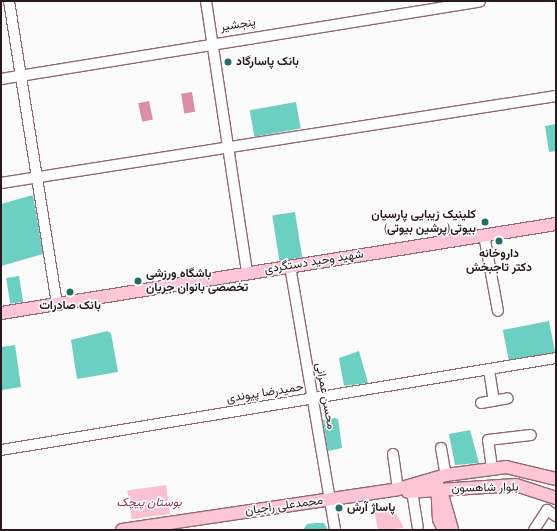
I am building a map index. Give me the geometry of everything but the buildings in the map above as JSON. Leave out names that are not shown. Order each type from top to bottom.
[{"type":"main road","name":"شهید وحید دستگردی","points":[[1,313],[556,224]]},
{"type":"main road","name":"بلوار شاهسون","points":[[440,480],[506,466],[556,480]]},
{"type":"main road","name":"محمدعلی راجیان","points":[[122,530],[412,491],[440,480]]},
{"type":"main road","name":"محمدعلی راجیان","points":[[158,530],[330,502],[440,480]]},
{"type":"main road","name":"بلوار شاهسون","points":[[440,480],[516,485],[556,498]]},
{"type":"main road","points":[[440,480],[444,530]]},
{"type":"main road","points":[[440,480],[452,530]]},
{"type":"street","points":[[9,1],[58,304]]},
{"type":"street","points":[[206,1],[247,273]]},
{"type":"street","name":"پنجشیر","points":[[1,79],[212,42],[480,1]]},
{"type":"street","points":[[1,183],[556,96]]},
{"type":"street","points":[[484,235],[498,311]]},
{"type":"street","name":"محسن عمرانی","points":[[290,266],[335,530]]},
{"type":"street","name":"حمیدرضا پیوندی","points":[[1,450],[556,358]]},
{"type":"street","points":[[489,370],[494,401]]},
{"type":"street","points":[[481,403],[508,398]]},
{"type":"street","points":[[492,468],[488,440],[531,435]]},
{"type":"street","points":[[440,480],[441,448]]},
{"type":"street","points":[[393,454],[398,489]]},
{"type":"street","points":[[412,491],[418,527]]},
{"type":"street","points":[[534,530],[547,510],[556,516]]},
{"type":"green space","name":"بوستان پیچک","points":[[166,485],[170,514],[131,519],[127,490]]},
{"type":"green space","points":[[393,508],[404,528],[378,530],[374,510]]},
{"type":"shaded area","points":[[192,92],[195,112],[184,113],[181,94]]},
{"type":"shaded area","points":[[149,101],[153,120],[142,122],[138,103]]},
{"type":"place","name":"بانک پاسارگاد","points":[[228,62]]},
{"type":"place","name":"کلینیک زیبایی پارسیان بیوتی(پرشین بیوتی)","points":[[485,222]]},
{"type":"place","name":"داروخانه دکتر تاجبخش","points":[[499,241]]},
{"type":"place","name":"باشگاه ورزشی تخصصی بانوان جریان","points":[[138,281]]},
{"type":"place","name":"بانک صادرات","points":[[70,292]]},
{"type":"place","name":"پاساژ آرش","points":[[339,508]]}]
